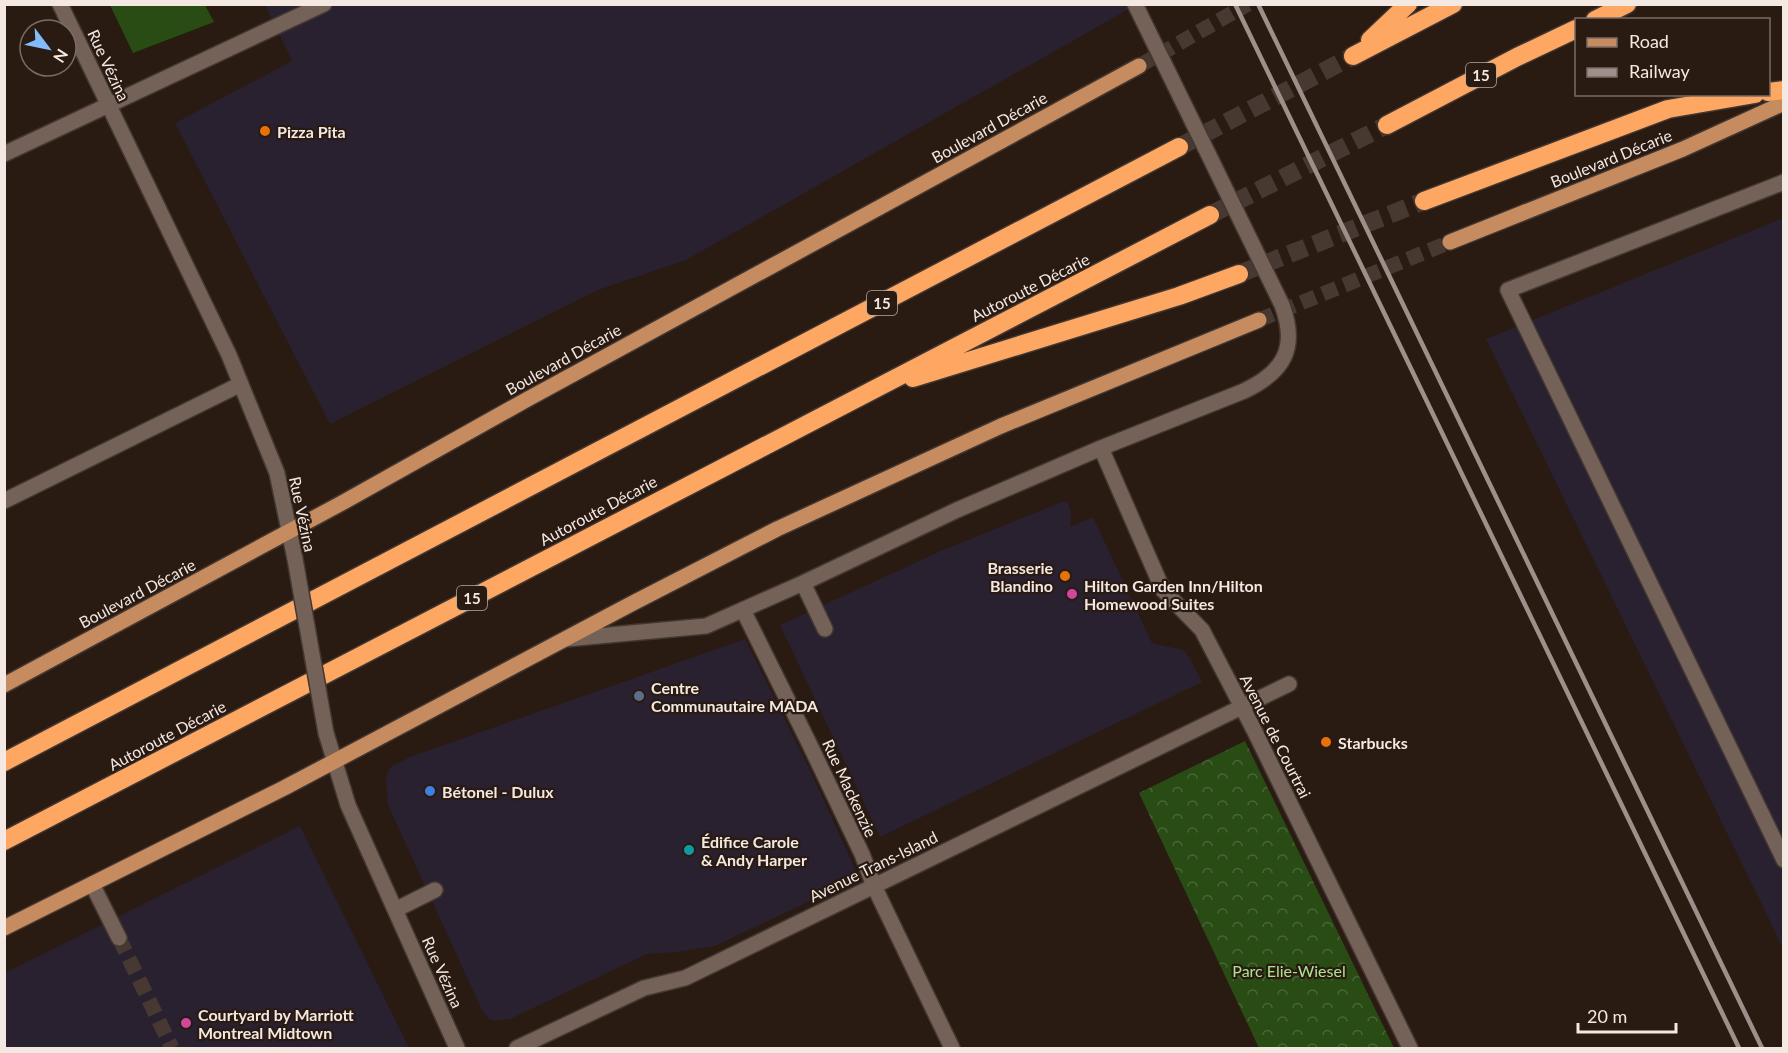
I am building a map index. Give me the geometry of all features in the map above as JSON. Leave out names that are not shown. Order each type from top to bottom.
[{"type":"highway","points":[[1408,4],[1353,56],[1453,4]]},
{"type":"highway","points":[[1599,18],[1627,4]]},
{"type":"highway","name":"15","points":[[1387,125],[1575,28]]},
{"type":"highway","points":[[1424,201],[1668,109],[1743,96]]},
{"type":"highway","name":"15","points":[[4,762],[1179,147]]},
{"type":"highway","name":"Autoroute Décarie","points":[[4,841],[1210,215]]},
{"type":"highway","points":[[868,391],[1179,296],[1239,274]]},
{"type":"main road","name":"Boulevard Décarie","points":[[4,684],[290,531],[1139,66]]},
{"type":"main road","name":"Boulevard Décarie","points":[[1450,242],[1683,149],[1784,103]]},
{"type":"main road","points":[[4,928],[334,762],[767,534],[1040,410],[1259,320]]},
{"type":"street","name":"Rue Vézina","points":[[60,4],[241,384],[277,473],[290,531],[326,733],[334,762],[348,805],[457,1048]]},
{"type":"street","points":[[4,154],[324,4]]},
{"type":"street","points":[[566,639],[706,626],[957,510],[1262,382],[1279,365],[1285,354],[1289,334],[1288,322],[1282,305],[1135,4]]},
{"type":"street","points":[[1784,182],[1508,290],[1784,860]]},
{"type":"street","points":[[4,501],[241,384]]},
{"type":"street","name":"Avenue de Courtrai","points":[[1101,448],[1163,590],[1202,630],[1242,706],[1410,1048]]},
{"type":"street","points":[[803,583],[825,629]]},
{"type":"street","name":"Rue Mackenzie","points":[[743,610],[862,854],[874,885],[952,1048]]},
{"type":"street","name":"Avenue Trans-Island","points":[[517,1048],[644,988],[685,978],[700,971],[1289,684]]},
{"type":"street","points":[[92,884],[119,938]]},
{"type":"street","points":[[395,910],[435,890]]},
{"type":"shaded area","points":[[265,5],[1136,5],[686,260],[598,290],[330,424],[175,123],[292,61]]},
{"type":"shaded area","points":[[1783,218],[1783,948],[1486,339]]},
{"type":"shaded area","points":[[1064,501],[1068,503],[1071,513],[1070,527],[1093,517],[1152,643],[1183,650],[1190,658],[1202,682],[880,837],[780,625],[941,551]]},
{"type":"shaded area","points":[[745,639],[811,772],[856,871],[837,888],[715,946],[647,954],[510,1019],[494,1021],[488,1018],[482,1010],[388,805],[386,782],[391,767],[410,757]]},
{"type":"shaded area","points":[[300,826],[409,1048],[5,1048],[5,973]]},
{"type":"green space","points":[[110,5],[205,5],[214,22],[133,53]]},
{"type":"green space","name":"Parc Elie-Wiesel","points":[[1245,741],[1394,1048],[1259,1048],[1139,793]]},
{"type":"tunnel","points":[[1139,66],[1248,4]]},
{"type":"tunnel","points":[[1179,147],[1353,56]]},
{"type":"tunnel","points":[[1210,215],[1387,125]]},
{"type":"tunnel","points":[[1239,274],[1424,201]]},
{"type":"tunnel","points":[[1259,320],[1450,242]]},
{"type":"tunnel","points":[[119,938],[172,1048]]},
{"type":"railway","points":[[1235,4],[1739,1048]]},
{"type":"railway","points":[[1258,4],[1762,1048]]},
{"type":"place","name":"Pizza Pita","points":[[265,131]]},
{"type":"place","name":"Brasserie Blandino","points":[[1065,576]]},
{"type":"place","name":"Hilton Garden Inn/Hilton Homewood Suites","points":[[1072,594]]},
{"type":"place","name":"Centre Communautaire MADA","points":[[639,696]]},
{"type":"place","name":"Starbucks","points":[[1326,742]]},
{"type":"place","name":"Bétonel - Dulux","points":[[430,791]]},
{"type":"place","name":"Édifice Carole & Andy Harper","points":[[689,850]]},
{"type":"place","name":"Courtyard by Marriott Montreal Midtown","points":[[186,1023]]}]
